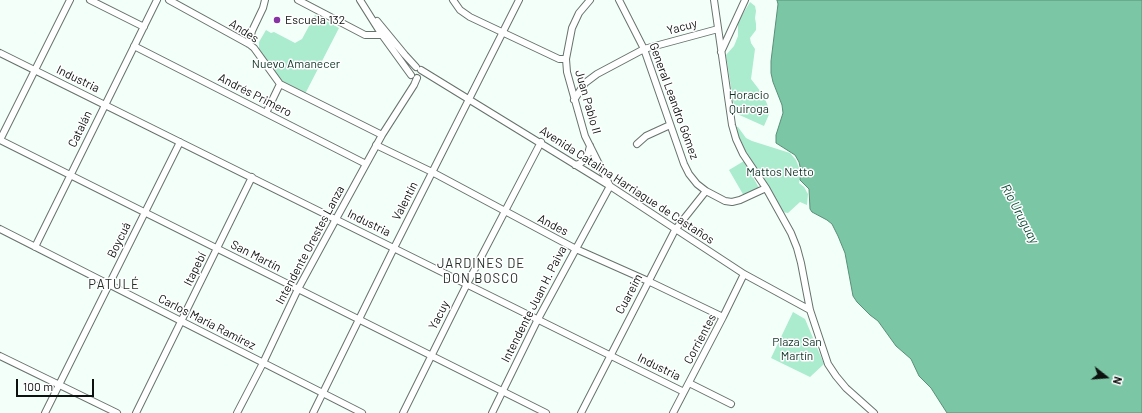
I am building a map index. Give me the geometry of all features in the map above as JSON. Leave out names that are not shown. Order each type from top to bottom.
[{"type":"street","points":[[0,140],[70,0]]},
{"type":"street","points":[[90,0],[144,27]]},
{"type":"street","name":"Catalán","points":[[35,247],[157,0]]},
{"type":"street","name":"Andes","points":[[169,0],[249,44],[254,48],[280,84],[382,135]]},
{"type":"street","points":[[249,44],[265,0]]},
{"type":"street","points":[[298,0],[365,35],[384,34]]},
{"type":"street","name":"Avenida Catalina Harriague de Castaños","points":[[361,0],[415,77],[426,76],[432,78]]},
{"type":"street","points":[[453,0],[460,10],[470,17],[558,58],[566,59]]},
{"type":"street","name":"Valentín","points":[[313,413],[358,319],[519,0]]},
{"type":"street","name":"Juan Pablo II","points":[[588,0],[579,13],[572,28],[566,59],[567,72],[585,136],[610,186]]},
{"type":"street","name":"General Leandro Gómez","points":[[619,0],[644,49],[684,164],[689,174],[697,184],[706,191],[725,201],[732,202],[740,200],[766,188]]},
{"type":"street","points":[[714,0],[732,125],[736,139],[743,154],[766,188],[791,233],[801,262],[810,310],[828,364],[846,388],[874,413]]},
{"type":"street","points":[[721,52],[745,0]]},
{"type":"street","name":"Yacuy","points":[[574,100],[596,74],[644,49],[718,29]]},
{"type":"street","name":"Avenida Catalina Harriague de Castaños","points":[[384,34],[404,55],[432,78],[541,142],[744,274],[810,310]]},
{"type":"street","name":"Andrés Primero","points":[[134,46],[366,164]]},
{"type":"street","name":"Industria","points":[[0,53],[684,392]]},
{"type":"street","points":[[419,68],[422,74],[415,77],[411,69],[419,68]]},
{"type":"street","name":"Intendente Orestes Lanza","points":[[237,413],[263,363],[298,289],[376,145],[409,92],[415,77]]},
{"type":"street","points":[[266,113],[280,84]]},
{"type":"street","points":[[637,144],[646,136],[670,125]]},
{"type":"street","name":"San Martín","points":[[0,140],[546,413]]},
{"type":"street","name":"Boycuá","points":[[45,413],[180,142]]},
{"type":"street","name":"Yacuy","points":[[403,413],[467,284],[541,142]]},
{"type":"street","name":"Andes","points":[[376,145],[432,172],[504,212],[576,249],[723,317]]},
{"type":"street","points":[[576,165],[583,161],[588,154],[590,146]]},
{"type":"street","name":"Itapebí","points":[[136,413],[252,177]]},
{"type":"street","name":"Intendente Juan H. Paiva","points":[[492,413],[538,319],[610,186]]},
{"type":"street","name":"Cuareim","points":[[581,413],[675,230],[706,191]]},
{"type":"street","name":"Carlos María Ramírez","points":[[0,229],[362,413]]},
{"type":"street","name":"Corrientes","points":[[673,413],[744,274]]},
{"type":"street","points":[[0,356],[117,413]]},
{"type":"street","points":[[689,383],[731,404]]},
{"type":"green space","name":"Horacio Quiroga","points":[[750,2],[755,6],[756,11],[756,30],[750,38],[755,49],[751,79],[764,96],[770,112],[764,126],[735,113],[726,55],[734,46],[738,36],[738,22]]},
{"type":"green space","name":"Nuevo Amanecer","points":[[315,15],[339,28],[305,94],[283,83],[259,51],[259,42],[266,30],[271,33],[274,32],[295,43],[302,39]]},
{"type":"green space","name":"Mattos Netto","points":[[735,127],[738,127],[746,138],[752,141],[790,153],[796,160],[801,173],[799,183],[804,187],[808,194],[807,205],[800,202],[788,213],[782,212],[741,143]]},
{"type":"green space","points":[[744,161],[759,188],[744,196],[729,170]]},
{"type":"green space","name":"Plaza San Martín","points":[[793,312],[805,319],[824,364],[810,377],[771,358]]},
{"type":"water","name":"Río Uruguay","points":[[777,0],[1142,0],[1142,413],[947,413],[931,388],[919,376],[911,359],[896,346],[878,321],[857,302],[853,296],[845,253],[832,224],[812,212],[810,209],[809,189],[800,180],[801,171],[799,162],[795,155],[776,143],[776,135],[783,113],[782,105],[771,73],[771,61],[778,4]]},
{"type":"place","name":"Escuela 132","points":[[277,20]]},
{"type":"district","name":"JARDINES DE DON BOSCO","points":[[481,272]]},
{"type":"district","name":"PATULÉ","points":[[114,285]]}]
